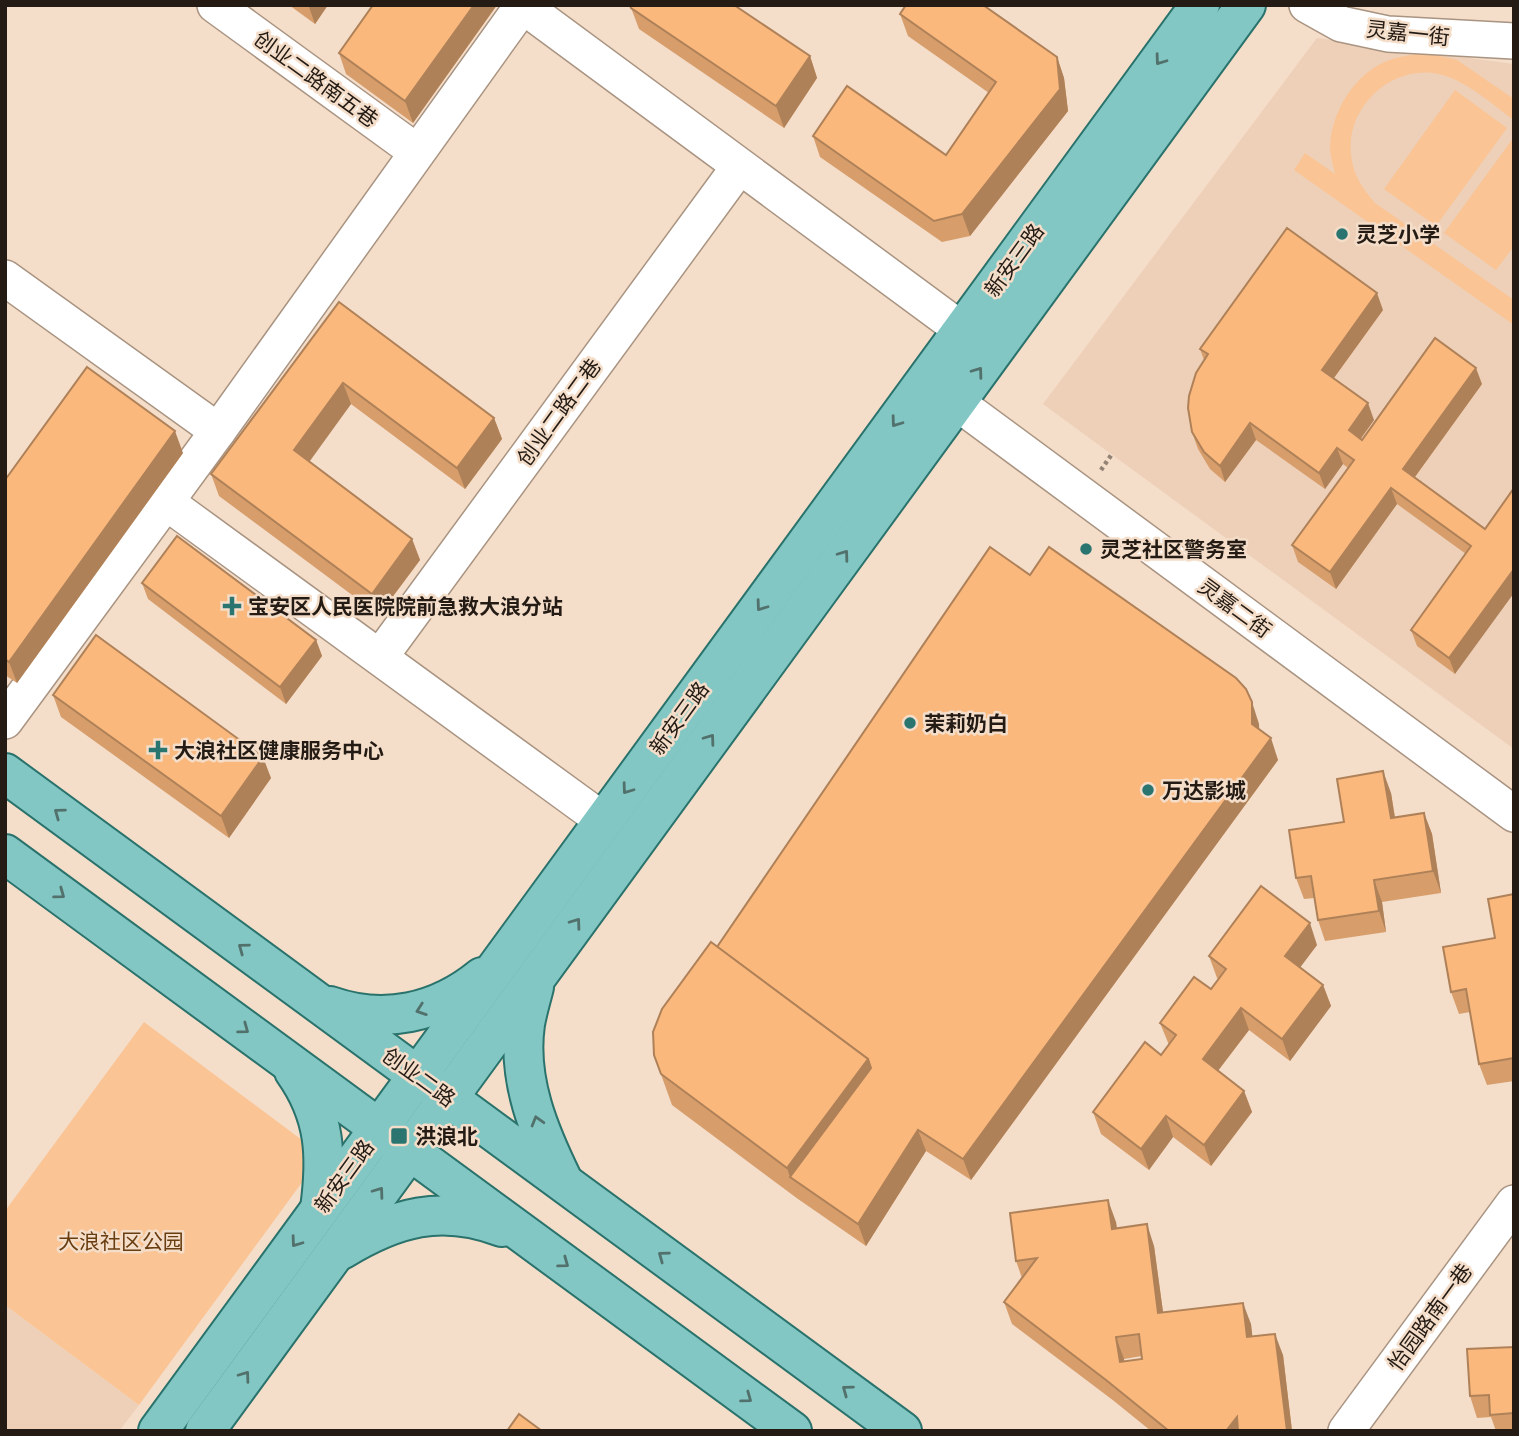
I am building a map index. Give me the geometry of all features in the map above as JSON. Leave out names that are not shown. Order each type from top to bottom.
[{"type":"main road","name":"新安三路","points":[[158,1431],[1200,5]]},
{"type":"main road","name":"新安三路","points":[[205,1431],[1246,5]]},
{"type":"main road","name":"创业二路","points":[[5,773],[902,1431]]},
{"type":"main road","points":[[5,853],[792,1431]]},
{"type":"main road","points":[[318,1002],[348,1013],[378,1017],[411,1013],[466,990],[500,962]]},
{"type":"main road","points":[[536,978],[525,1026],[526,1082],[540,1133],[564,1184]]},
{"type":"main road","points":[[287,1060],[306,1087],[318,1118],[324,1149],[320,1209]]},
{"type":"main road","points":[[333,1255],[371,1231],[428,1215],[461,1215],[528,1237]]},
{"type":"street","name":"创业二路南五巷","points":[[215,5],[418,152]]},
{"type":"street","name":"灵嘉一街","points":[[1307,5],[1341,24],[1388,34],[1514,41]]},
{"type":"street","points":[[5,721],[218,431],[523,6],[962,330]]},
{"type":"street","name":"创业二路二巷","points":[[380,657],[739,167]]},
{"type":"street","points":[[5,278],[218,431]]},
{"type":"street","name":"灵嘉二街","points":[[956,402],[1514,814]]},
{"type":"street","points":[[166,502],[604,821]]},
{"type":"street","name":"怡园路南一巷","points":[[1346,1431],[1514,1203]]},
{"type":"shaded area","name":"灵芝小学","points":[[1317,38],[1514,64],[1514,749],[1043,404]]},
{"type":"shaded area","points":[[5,1305],[139,1405],[119,1431],[5,1431]]},
{"type":"green space","points":[[1427,53],[1457,60],[1514,99],[1514,120],[1473,89],[1446,76],[1427,73],[1408,75],[1375,93],[1363,107],[1355,123],[1351,142],[1353,167],[1360,184],[1375,203],[1514,300],[1514,325],[1294,170],[1305,153],[1335,174],[1330,149],[1332,131],[1342,103],[1351,90],[1372,69],[1386,62],[1403,56]]},
{"type":"green space","points":[[1455,90],[1507,128],[1436,226],[1384,189]]},
{"type":"green space","points":[[1514,137],[1514,246],[1496,270],[1444,233]]},
{"type":"green space","name":"大浪社区公园","points":[[144,1022],[322,1155],[139,1405],[5,1305],[5,1211]]},
{"type":"building","points":[[373,5],[474,5],[405,101],[339,53]]},
{"type":"building","points":[[630,5],[734,5],[810,56],[776,106]]},
{"type":"building","points":[[906,5],[983,5],[1057,57],[1060,89],[962,214],[934,221],[813,136],[847,86],[946,155],[996,82],[900,14]]},
{"type":"building","points":[[1287,228],[1377,293],[1322,370],[1368,403],[1349,430],[1362,440],[1435,338],[1476,368],[1403,469],[1485,529],[1514,488],[1514,569],[1449,658],[1411,630],[1471,546],[1391,488],[1330,572],[1292,545],[1354,460],[1337,448],[1319,473],[1250,423],[1220,466],[1204,452],[1192,432],[1189,396],[1196,373],[1208,354],[1200,349]]},
{"type":"building","points":[[339,302],[494,418],[457,468],[343,383],[294,450],[412,539],[372,594],[211,474]]},
{"type":"building","points":[[87,367],[175,431],[9,662],[5,659],[5,480]]},
{"type":"building","points":[[177,536],[316,640],[280,687],[142,583]]},
{"type":"building","points":[[990,547],[1030,575],[1049,547],[1236,678],[1246,689],[1252,702],[1252,724],[1271,738],[963,1159],[918,1130],[858,1224],[790,1177],[871,1068],[868,1059],[717,947]]},
{"type":"building","points":[[96,635],[263,757],[221,816],[53,695]]},
{"type":"building","points":[[1383,771],[1391,818],[1424,813],[1433,871],[1374,880],[1379,911],[1318,920],[1311,876],[1296,878],[1289,830],[1344,822],[1337,779]]},
{"type":"building","points":[[1261,886],[1310,923],[1285,956],[1323,985],[1282,1039],[1241,1008],[1203,1059],[1244,1091],[1204,1145],[1166,1116],[1141,1149],[1093,1112],[1145,1042],[1161,1055],[1176,1035],[1160,1023],[1194,977],[1211,989],[1226,969],[1209,956]]},
{"type":"building","points":[[1514,894],[1514,1058],[1479,1064],[1466,989],[1451,992],[1443,947],[1495,938],[1488,899]]},
{"type":"building","points":[[711,942],[868,1059],[787,1168],[661,1074],[654,1055],[653,1032],[662,1009]]},
{"type":"building","points":[[1108,1200],[1112,1229],[1147,1224],[1158,1313],[1243,1303],[1247,1337],[1275,1334],[1287,1431],[1238,1431],[1237,1417],[1226,1431],[1169,1431],[1004,1302],[1037,1258],[1016,1261],[1010,1213]],"holes":[[[1139,1334],[1142,1359],[1120,1362],[1116,1337]]]},
{"type":"building","points":[[1514,1347],[1514,1413],[1490,1415],[1489,1395],[1470,1396],[1467,1349]]},
{"type":"building","points":[[519,1414],[542,1431],[507,1431]]},
{"type":"place","name":"灵芝小学","points":[[1342,234]]},
{"type":"place","name":"灵芝社区警务室","points":[[1086,549]]},
{"type":"place","name":"宝安区人民医院院前急救大浪分站","points":[[232,606]]},
{"type":"place","name":"茉莉奶白","points":[[910,723]]},
{"type":"place","name":"大浪社区健康服务中心","points":[[158,750]]},
{"type":"place","name":"万达影城","points":[[1148,790]]},
{"type":"place","name":"洪浪北","points":[[399,1136]]}]
